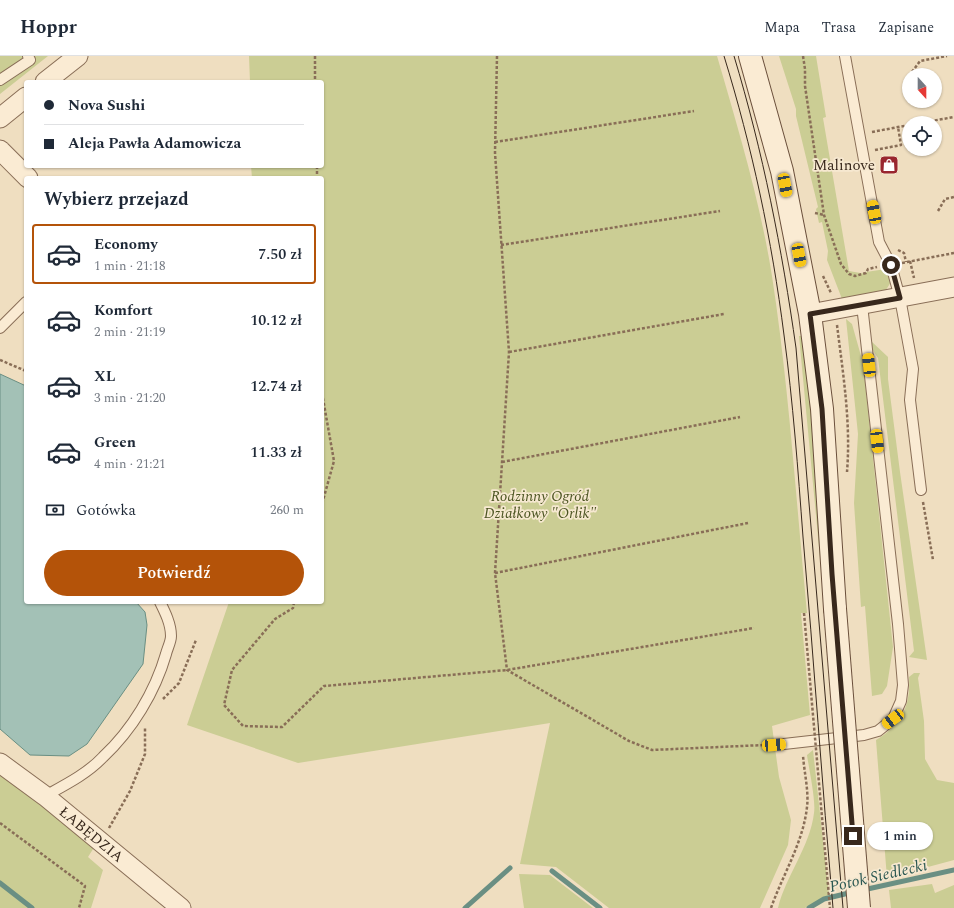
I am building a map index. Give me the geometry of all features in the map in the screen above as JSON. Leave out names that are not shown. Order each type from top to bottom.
[{"type":"main road","points":[[750,56],[782,171],[810,314],[822,409],[835,609],[859,908]]},
{"type":"street","points":[[48,80],[78,56]]},
{"type":"street","points":[[0,118],[24,99]]},
{"type":"street","points":[[0,150],[26,176]]},
{"type":"street","points":[[810,314],[954,287]]},
{"type":"street","name":"ŁABĘDZIA","points":[[0,763],[45,796],[181,908]]},
{"type":"lane","points":[[845,56],[879,242],[891,265],[900,298],[913,369],[910,400],[920,490]]},
{"type":"lane","points":[[0,80],[31,57]]},
{"type":"lane","points":[[0,328],[24,304]]},
{"type":"lane","points":[[774,745],[864,736],[878,731],[893,719],[901,701],[903,685],[898,624],[862,305]]},
{"type":"lane","points":[[45,796],[72,782],[103,758],[130,728],[147,699],[162,666],[171,637],[167,615],[161,604]]},
{"type":"path","points":[[315,56],[315,80]]},
{"type":"path","points":[[498,56],[495,142],[509,352],[495,572],[507,670]]},
{"type":"path","points":[[803,56],[806,93],[824,214],[841,264],[849,274],[855,276],[866,273],[868,269]]},
{"type":"path","points":[[915,68],[920,61],[947,56]]},
{"type":"path","points":[[495,142],[694,111]]},
{"type":"path","points":[[942,119],[954,117]]},
{"type":"path","points":[[859,134],[902,126]]},
{"type":"path","points":[[862,152],[901,145],[898,127]]},
{"type":"path","points":[[876,150],[878,157]]},
{"type":"path","points":[[938,210],[945,199],[954,197]]},
{"type":"path","points":[[501,245],[720,211]]},
{"type":"path","points":[[815,213],[824,214]]},
{"type":"path","points":[[895,244],[904,254],[905,262],[954,253]]},
{"type":"path","points":[[910,261],[914,278]]},
{"type":"path","points":[[509,352],[724,314]]},
{"type":"path","points":[[0,360],[24,370]]},
{"type":"path","points":[[324,404],[334,460],[324,497]]},
{"type":"path","points":[[502,462],[740,417]]},
{"type":"path","points":[[920,490],[933,560]]},
{"type":"path","points":[[495,572],[748,523]]},
{"type":"path","points":[[294,604],[293,608],[275,619],[232,670],[224,705],[243,726],[282,727],[324,686],[507,670],[754,628]]},
{"type":"path","points":[[804,613],[830,908]]},
{"type":"path","points":[[160,701],[179,683],[196,640]]},
{"type":"path","points":[[507,670],[629,741],[652,750],[774,745]]},
{"type":"path","points":[[114,818],[130,791],[145,754],[145,720]]},
{"type":"path","points":[[771,908],[780,882],[801,838],[807,806],[802,743]]},
{"type":"path","points":[[0,823],[85,886],[79,908]]},
{"type":"green space","points":[[0,56],[48,56],[0,94]]},
{"type":"green space","name":"Rodzinny Ogród Działkowy \"Orlik\"","points":[[249,56],[717,56],[755,192],[772,276],[788,402],[807,613],[801,613],[810,715],[772,726],[779,777],[791,820],[788,845],[760,908],[609,908],[556,867],[520,864],[550,723],[298,763],[187,725],[228,604],[324,604],[324,176],[252,176],[251,168],[324,168],[324,80],[250,80]]},
{"type":"green space","points":[[779,56],[816,56],[826,117],[823,118],[849,271],[866,274],[866,272],[886,269],[891,282],[884,293],[842,299],[827,260],[828,251],[822,222],[819,223],[816,209],[818,207],[796,116],[796,109]]},
{"type":"green space","points":[[846,319],[852,324],[863,363],[893,647],[887,686],[882,694],[872,696],[865,606],[861,607],[854,503],[858,434]]},
{"type":"green space","points":[[799,336],[802,336],[810,394],[822,579]]},
{"type":"green space","points":[[871,341],[888,357],[888,379],[927,660],[909,657],[914,651],[878,358],[872,349]]},
{"type":"green space","points":[[914,673],[920,673],[918,678],[924,721],[925,759],[937,780],[954,783],[954,860],[887,878],[876,740],[892,728],[903,714],[908,697],[909,677]]},
{"type":"green space","points":[[813,750],[829,895],[805,908],[778,908],[786,884],[808,838],[812,825],[814,801],[807,755]]},
{"type":"green space","points":[[0,775],[95,846],[88,857],[103,870],[91,908],[0,908]]},
{"type":"green space","points":[[519,874],[550,875],[593,908],[524,908]]},
{"type":"green space","points":[[932,884],[935,893],[954,885],[954,908],[891,908],[889,890]]},
{"type":"water","points":[[0,374],[24,385],[24,604],[138,604],[145,612],[147,625],[143,664],[87,744],[69,756],[30,755],[0,729]]},
{"type":"waterway","name":"Potok Siedlecki","points":[[465,908],[510,868]]},
{"type":"waterway","name":"Potok Siedlecki","points":[[863,890],[954,870]]},
{"type":"waterway","name":"Potok Siedlecki","points":[[552,871],[600,908]]},
{"type":"waterway","points":[[0,883],[32,908]]},
{"type":"waterway","name":"Potok Siedlecki","points":[[809,908],[824,899],[853,892]]},
{"type":"tram line","points":[[724,56],[744,125],[760,194],[774,264],[784,335],[795,436],[833,908]]},
{"type":"tram line","points":[[734,56],[754,128],[771,201],[796,348],[843,908]]},
{"type":"place","name":"Malinove","points":[[889,165]]},
{"type":"route","points":[[853,836],[832,574],[822,409],[810,314],[900,298],[891,265]]}]
